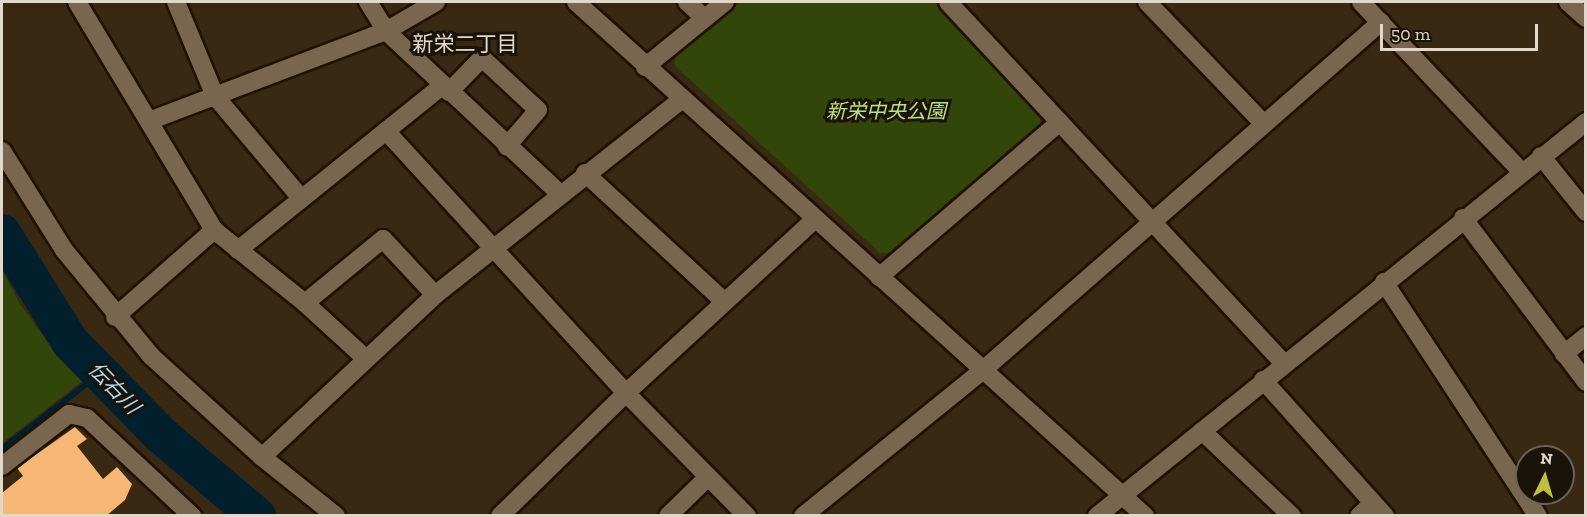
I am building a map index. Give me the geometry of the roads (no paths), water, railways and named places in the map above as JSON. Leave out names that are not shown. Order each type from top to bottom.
[{"type":"street","points":[[77,2],[214,230],[305,303],[365,358]]},
{"type":"street","points":[[176,2],[215,96],[301,198]]},
{"type":"street","points":[[368,2],[386,31],[559,193]]},
{"type":"street","points":[[149,121],[386,31],[436,2]]},
{"type":"street","points":[[576,2],[681,100],[1145,516]]},
{"type":"street","points":[[687,2],[704,18]]},
{"type":"street","points":[[645,67],[724,2]]},
{"type":"street","points":[[948,2],[1154,220],[1284,363]]},
{"type":"street","points":[[1147,2],[1264,124]]},
{"type":"street","points":[[1360,2],[1521,171]]},
{"type":"street","points":[[1568,2],[1586,18]]},
{"type":"street","points":[[803,516],[982,371],[1381,22]]},
{"type":"street","points":[[238,250],[386,131],[446,89],[482,58],[538,110],[507,146]]},
{"type":"street","points":[[262,457],[365,358],[435,295],[559,193],[681,100]]},
{"type":"street","points":[[879,277],[1060,122]]},
{"type":"street","points":[[1097,516],[1521,171],[1586,122]]},
{"type":"street","points":[[386,131],[626,393],[747,516]]},
{"type":"street","points":[[2,151],[63,249],[115,316],[151,356],[262,457],[336,516]]},
{"type":"street","points":[[1540,156],[1586,212]]},
{"type":"street","points":[[585,173],[725,302]]},
{"type":"street","points":[[1463,218],[1586,382]]},
{"type":"street","points":[[500,516],[626,393],[815,219]]},
{"type":"street","points":[[115,316],[214,230]]},
{"type":"street","points":[[305,303],[382,239],[435,295]]},
{"type":"street","points":[[1384,282],[1538,516]]},
{"type":"street","points":[[1564,354],[1586,336]]},
{"type":"street","points":[[1263,381],[1379,509],[1359,516]]},
{"type":"street","points":[[2,466],[69,414],[87,418],[183,513]]},
{"type":"street","points":[[1202,431],[1292,516]]},
{"type":"street","points":[[668,516],[708,477]]},
{"type":"waterway","name":"伝右川","points":[[2,233],[70,342],[161,435],[257,516]]},
{"type":"waterway","points":[[2,449],[102,372]]},
{"type":"district","name":"新栄二丁目","points":[[465,44]]},
{"type":"park label","name":"新栄中央公園","points":[[886,111]]}]
